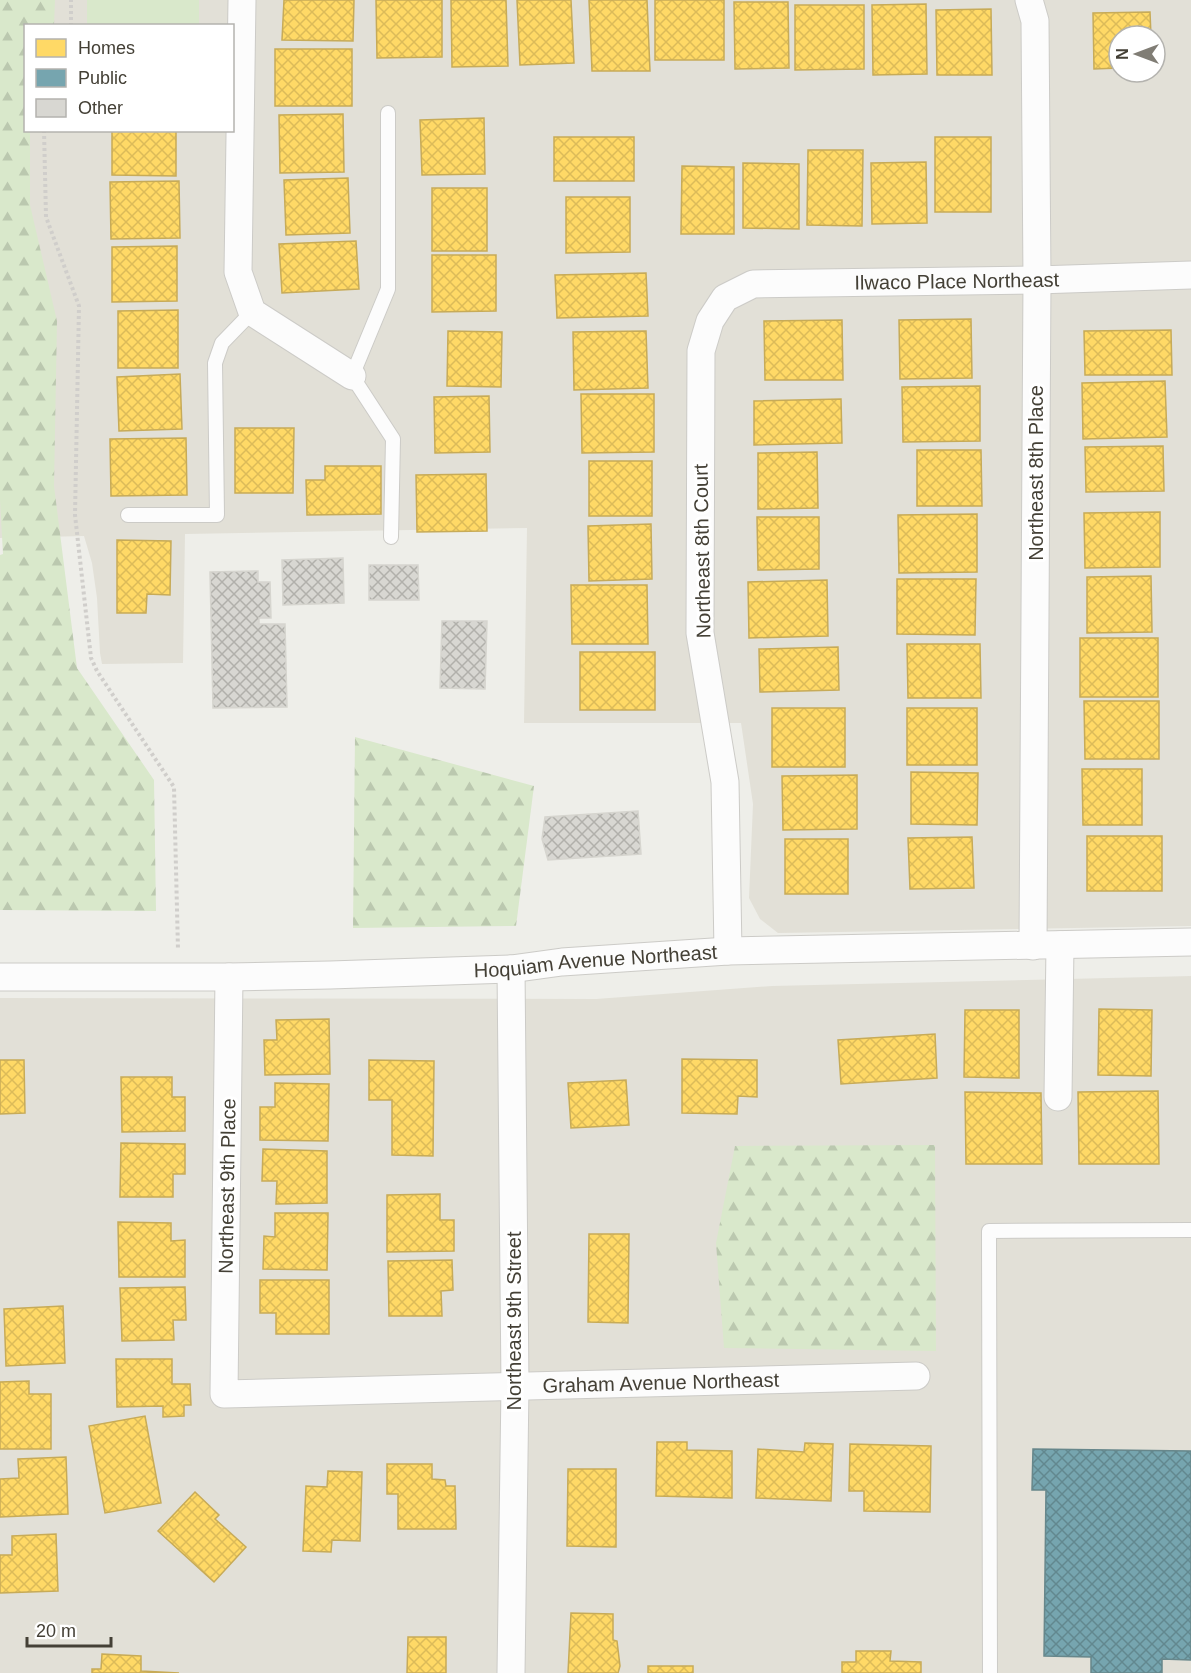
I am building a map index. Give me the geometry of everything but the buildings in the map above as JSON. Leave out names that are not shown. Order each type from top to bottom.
[{"type":"street","points":[[242,0],[238,272],[252,312],[352,376]]},
{"type":"street","name":"Northeast 8th Place","points":[[1029,0],[1035,21],[1047,946],[1058,1097]]},
{"type":"street","name":"Ilwaco Place Northeast","points":[[725,298],[753,284],[1037,280],[1191,275]]},
{"type":"street","name":"Northeast 8th Court","points":[[725,298],[710,321],[701,351],[700,633],[725,782],[728,951]]},
{"type":"street","name":"Hoquiam Avenue Northeast","points":[[0,977],[229,977],[511,969],[562,962],[728,951],[1191,942]]},
{"type":"street","name":"Northeast 9th Street","points":[[511,969],[515,1386],[511,1673]]},
{"type":"street","name":"Northeast 9th Place","points":[[224,1394],[229,977]]},
{"type":"street","name":"Graham Avenue Northeast","points":[[224,1394],[916,1376]]},
{"type":"lane","points":[[388,113],[388,290],[352,376],[393,439],[391,537]]},
{"type":"lane","points":[[128,515],[217,515],[215,363],[222,343],[252,312]]},
{"type":"lane","points":[[990,1673],[989,1231],[1191,1230]]},
{"type":"path","points":[[71,0],[71,24]]},
{"type":"path","points":[[44,132],[46,218],[79,306],[75,515],[91,658],[97,671],[174,787],[178,977]]},
{"type":"shaded area","points":[[0,0],[1191,0],[1191,926],[778,933],[760,919],[749,898],[753,804],[741,723],[524,723],[527,528],[185,534],[183,663],[102,664],[92,563],[84,536],[0,538]]},
{"type":"shaded area","points":[[1191,976],[1191,1673],[0,1673],[0,998],[596,999],[772,986]]},
{"type":"green space","points":[[0,0],[55,0],[54,24],[24,24],[24,132],[30,132],[30,205],[57,321],[54,486],[77,668],[154,780],[156,911],[0,910],[0,555],[3,554],[0,500]]},
{"type":"green space","points":[[87,0],[199,0],[199,24],[87,24]]},
{"type":"green space","points":[[355,737],[534,786],[516,926],[353,928]]},
{"type":"green space","points":[[935,1145],[936,1351],[724,1348],[716,1243],[735,1146]]}]
